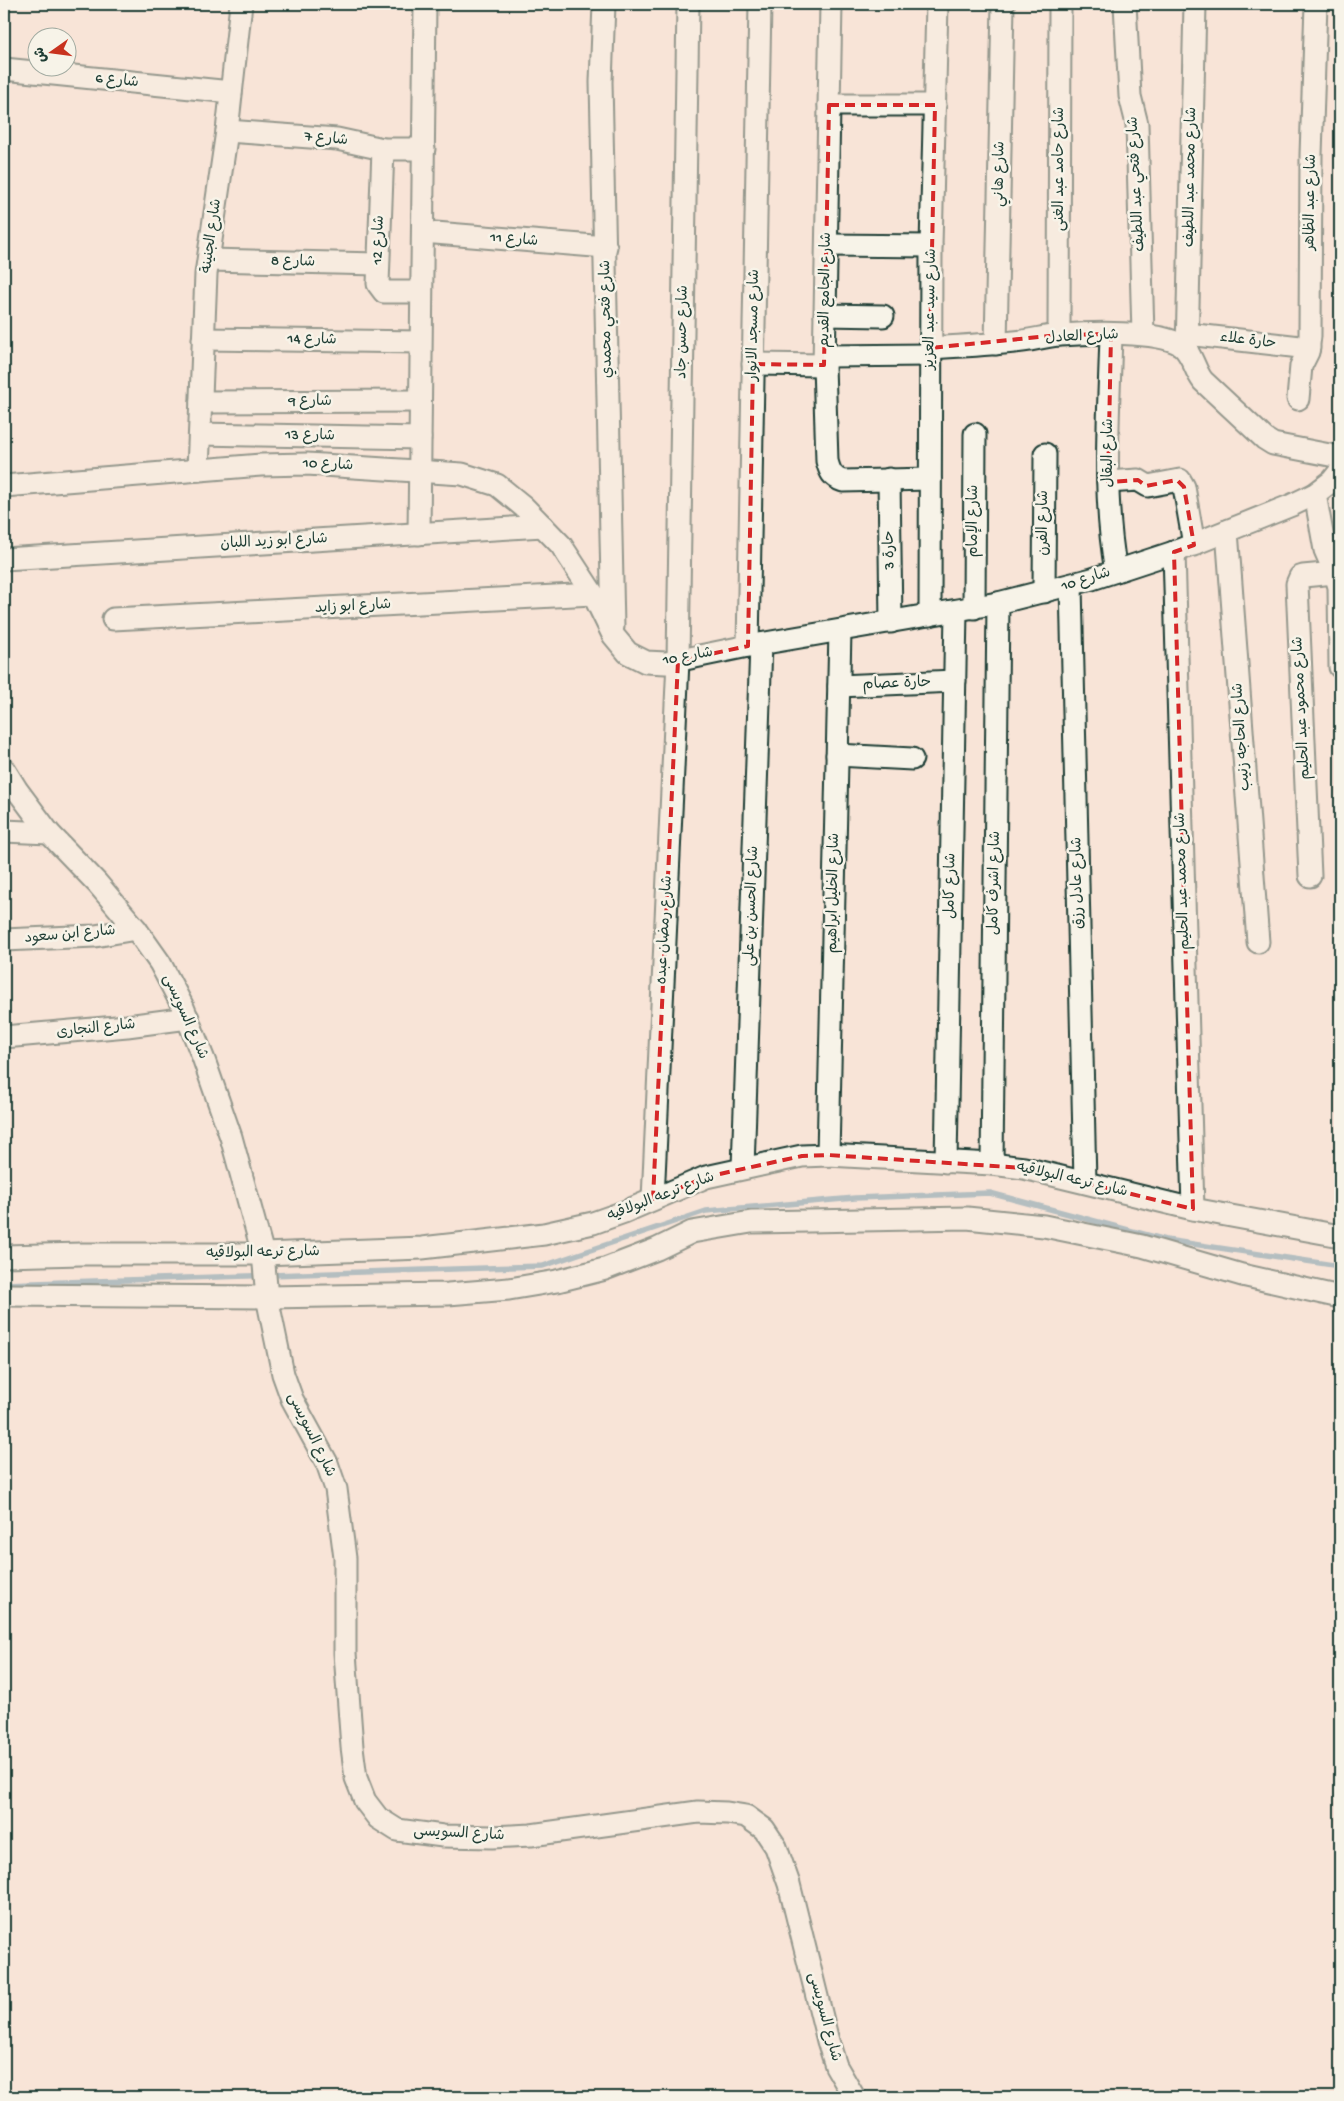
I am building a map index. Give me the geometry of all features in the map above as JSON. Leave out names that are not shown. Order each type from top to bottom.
[{"type":"street","name":"شارع الجنينة","points":[[198,470],[206,274],[227,131],[241,4]]},
{"type":"street","points":[[419,534],[425,4]]},
{"type":"street","name":"شارع فتحي محمدي","points":[[604,4],[601,82],[613,635]]},
{"type":"street","name":"شارع حسن جاد","points":[[678,661],[688,4]]},
{"type":"street","name":"شارع مسجد الانوار","points":[[754,645],[753,364],[760,4]]},
{"type":"street","name":"شارع الجامع القديم","points":[[831,4],[824,360],[828,461],[830,470],[835,478],[843,481],[930,479]]},
{"type":"street","name":"شارع سيد عبد العزيز","points":[[930,615],[931,246],[938,4]]},
{"type":"street","name":"شارع هاني","points":[[996,344],[1003,4]]},
{"type":"street","name":"شارع حامد عبد الغنى","points":[[1059,335],[1060,4]]},
{"type":"street","name":"شارع فتحي عبد اللطيف","points":[[1125,4],[1130,96],[1137,124],[1143,334]]},
{"type":"street","name":"شارع محمد عبد اللطيف","points":[[1189,349],[1195,4]]},
{"type":"street","name":"شارع عبد الظاهر","points":[[1298,399],[1302,361],[1309,348],[1311,155],[1316,4]]},
{"type":"street","name":"شارع 6","points":[[4,69],[231,92]]},
{"type":"street","points":[[829,105],[935,105]]},
{"type":"street","name":"شارع 7","points":[[227,131],[337,139],[382,149],[424,149]]},
{"type":"street","name":"شارع 12","points":[[382,149],[378,284],[384,292],[421,292]]},
{"type":"street","name":"شارع 11","points":[[423,232],[606,248]]},
{"type":"street","points":[[827,245],[931,246]]},
{"type":"street","name":"شارع 8","points":[[209,260],[378,264]]},
{"type":"street","points":[[825,315],[883,316]]},
{"type":"street","name":"شارع البقال","points":[[1111,334],[1108,482],[1110,530],[1116,571]]},
{"type":"street","name":"شارع العادل","points":[[753,364],[930,352],[1059,335],[1143,334],[1163,338],[1189,349]]},
{"type":"street","name":"شارع 14","points":[[203,339],[420,342]]},
{"type":"street","name":"حارة علاء","points":[[1189,349],[1309,348]]},
{"type":"street","points":[[1189,349],[1196,373],[1265,439],[1273,444],[1340,457]]},
{"type":"street","name":"شارع 9","points":[[201,402],[420,402]]},
{"type":"street","name":"شارع 13","points":[[200,434],[420,438]]},
{"type":"street","name":"شارع الإمام","points":[[965,609],[975,434]]},
{"type":"street","name":"شارع الفرن","points":[[1044,592],[1045,454]]},
{"type":"street","name":"شارع 10","points":[[4,486],[261,464],[307,464],[462,474],[497,485],[524,507],[561,545],[593,594],[613,635],[628,653],[646,662],[666,663],[754,645],[998,603],[1071,585],[1194,545],[1292,506],[1315,494],[1332,481],[1340,471]]},
{"type":"street","name":"حارة 3","points":[[889,479],[891,622]]},
{"type":"street","points":[[1108,482],[1138,480],[1148,486],[1180,480],[1184,487],[1194,545]]},
{"type":"street","points":[[1315,494],[1325,550],[1339,587],[1340,667]]},
{"type":"street","name":"شارع ابو زيد اللبان","points":[[4,559],[543,526]]},
{"type":"street","name":"شارع الحاجه زنيب","points":[[1227,531],[1258,942]]},
{"type":"street","name":"شارع محمد عبد الحليم","points":[[1174,552],[1193,1208]]},
{"type":"street","name":"شارع محمود عبد الحليم","points":[[1310,876],[1297,584],[1300,577],[1303,576],[1335,573]]},
{"type":"street","name":"شارع عادل رزق","points":[[1071,585],[1085,1182]]},
{"type":"street","name":"شارع ابو زايد","points":[[113,619],[593,594]]},
{"type":"street","name":"شارع اشرف كامل","points":[[992,1164],[998,603]]},
{"type":"street","name":"شارع كامل","points":[[946,1162],[955,681],[965,609]]},
{"type":"street","name":"شارع الخليل ابراهيم","points":[[828,1155],[840,631]]},
{"type":"street","name":"شارع الحسن بن على","points":[[743,1168],[754,645]]},
{"type":"street","name":"شارع رمضان عبده","points":[[653,1199],[678,661]]},
{"type":"street","name":"حارة عصام","points":[[839,686],[955,681]]},
{"type":"street","points":[[837,755],[912,759]]},
{"type":"street","name":"شارع السويسى","points":[[4,769],[49,833],[97,883],[136,929],[160,962],[188,1018],[231,1137],[263,1258],[267,1294],[283,1374],[292,1398],[327,1463],[336,1489],[345,1558],[345,1653],[352,1747],[356,1778],[365,1801],[378,1818],[397,1830],[443,1836],[492,1837],[531,1835],[698,1812],[746,1816],[764,1829],[776,1847],[789,1884],[828,2042],[836,2066],[854,2097]]},
{"type":"street","points":[[4,831],[49,833]]},
{"type":"street","name":"شارع ابن سعود","points":[[4,940],[95,936],[136,929]]},
{"type":"street","name":"شارع النجارى","points":[[4,1037],[127,1026],[188,1018]]},
{"type":"street","name":"شارع ترعه البولاقيه","points":[[4,1256],[81,1254],[263,1258],[422,1248],[544,1234],[593,1223],[706,1177],[802,1156],[828,1155],[992,1164],[1024,1168],[1193,1208],[1340,1236]]},
{"type":"street","points":[[4,1295],[448,1294],[509,1289],[605,1269],[657,1249],[692,1232],[751,1222],[967,1218],[1044,1226],[1142,1246],[1252,1277],[1340,1297]]},
{"type":"highlighted area","points":[[829,105],[935,105],[930,348],[1059,335],[1111,334],[1108,482],[1138,480],[1146,486],[1177,480],[1184,487],[1194,545],[1174,552],[1193,1209],[1024,1168],[828,1155],[802,1156],[706,1177],[653,1199],[678,661],[748,646],[753,364],[824,365]]},
{"type":"waterway","points":[[4,1284],[543,1266],[706,1211],[855,1198],[990,1193],[1166,1240],[1340,1266]]}]
